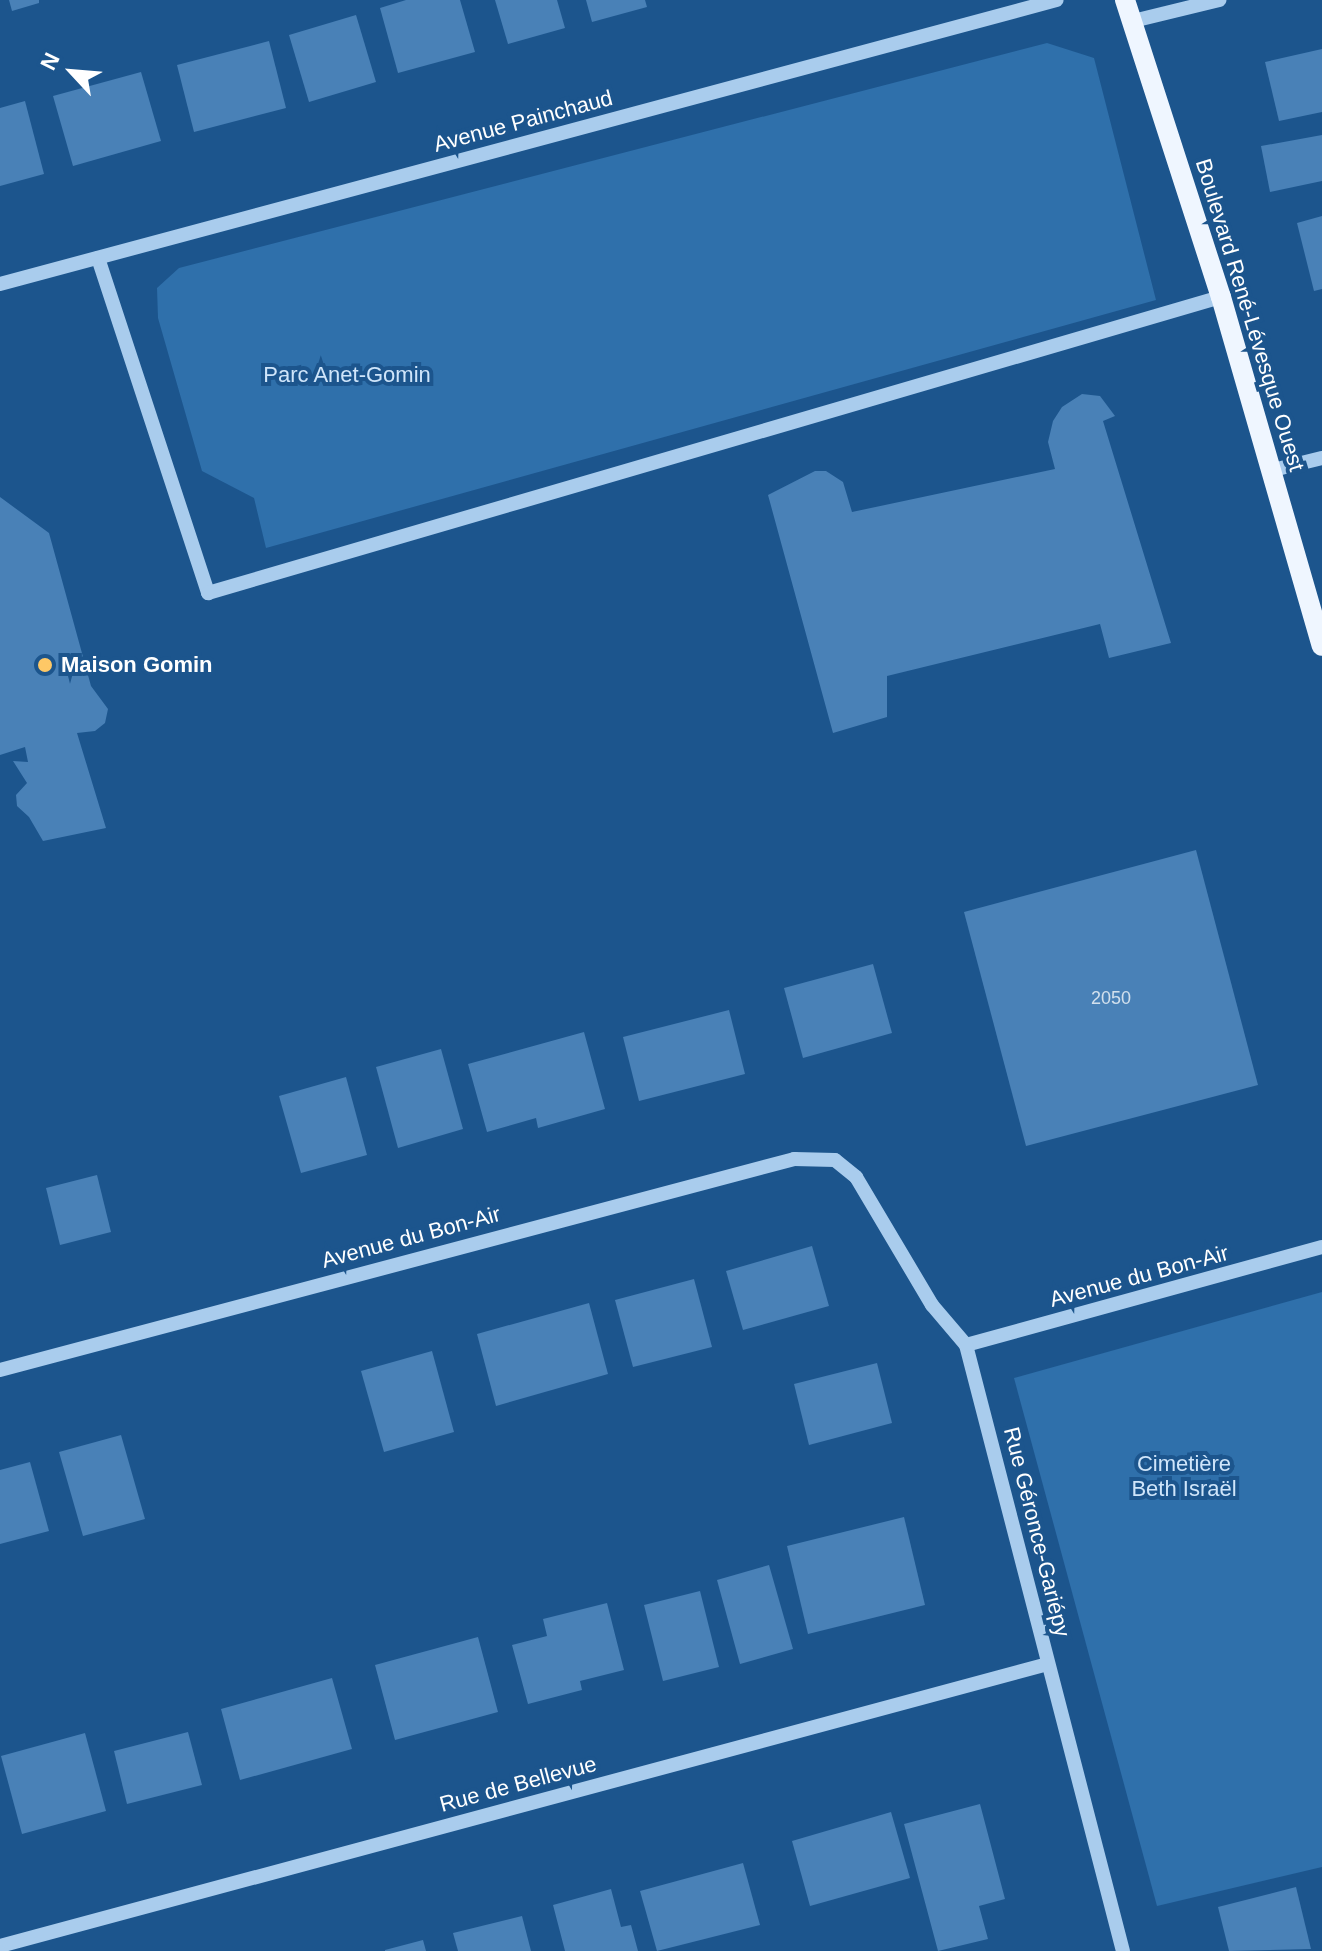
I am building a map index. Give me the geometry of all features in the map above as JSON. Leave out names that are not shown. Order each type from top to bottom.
[{"type":"main road","name":"Boulevard René-Lévesque Ouest","points":[[1125,0],[1221,297],[1322,646]]},
{"type":"street","name":"Avenue Painchaud","points":[[0,284],[1057,0]]},
{"type":"street","points":[[1133,21],[1219,0]]},
{"type":"street","points":[[98,258],[208,593],[1221,297]]},
{"type":"street","points":[[1273,470],[1322,458]]},
{"type":"street","name":"Avenue du Bon-Air","points":[[0,1370],[794,1159],[835,1160]]},
{"type":"street","name":"Rue Géronce-Gariépy","points":[[835,1160],[856,1177],[932,1305],[966,1345],[1123,1951]]},
{"type":"street","name":"Avenue du Bon-Air","points":[[966,1345],[1322,1247]]},
{"type":"street","name":"Rue de Bellevue","points":[[0,1946],[1048,1664]]},
{"type":"green space","name":"Parc Anet-Gomin","points":[[1047,43],[1094,58],[1156,300],[266,548],[254,498],[202,471],[158,318],[157,288],[179,268]]},
{"type":"green space","name":"Cimetière Beth Israël","points":[[1322,1292],[1322,1867],[1157,1906],[1014,1378]]},
{"type":"building","points":[[9,0],[39,0],[39,3],[12,11]]},
{"type":"building","points":[[406,0],[460,0],[475,52],[398,73],[380,8]]},
{"type":"building","points":[[495,0],[557,0],[565,28],[508,44]]},
{"type":"building","points":[[586,0],[645,0],[647,7],[592,22]]},
{"type":"building","points":[[356,15],[376,82],[309,102],[289,35]]},
{"type":"building","points":[[269,41],[286,108],[194,132],[177,65]]},
{"type":"building","points":[[1322,49],[1322,112],[1279,121],[1265,62]]},
{"type":"building","points":[[141,72],[161,141],[73,166],[53,96]]},
{"type":"building","points":[[25,101],[44,174],[0,186],[0,108]]},
{"type":"building","points":[[1322,135],[1322,181],[1270,192],[1261,146]]},
{"type":"building","points":[[1322,216],[1322,289],[1314,291],[1297,223]]},
{"type":"building","points":[[1082,394],[1100,396],[1115,416],[1103,421],[1171,643],[1109,658],[1100,624],[887,676],[887,717],[833,733],[768,495],[815,471],[826,471],[843,482],[852,512],[1055,469],[1048,442],[1053,421],[1062,407]]},
{"type":"building","name":"Maison Gomin","points":[[0,497],[49,533],[91,686],[108,709],[105,723],[95,731],[77,733],[106,828],[43,841],[29,817],[17,806],[16,795],[27,783],[13,761],[28,762],[25,747],[0,755]]},
{"type":"building","points":[[1196,850],[1258,1085],[1026,1146],[964,912]]},
{"type":"building","points":[[873,964],[892,1033],[803,1058],[784,988]]},
{"type":"building","points":[[729,1010],[745,1074],[639,1101],[623,1037]]},
{"type":"building","points":[[584,1032],[605,1109],[538,1128],[536,1118],[487,1132],[468,1064]]},
{"type":"building","points":[[441,1049],[463,1129],[398,1148],[376,1067]]},
{"type":"building","points":[[346,1077],[367,1155],[301,1173],[279,1096]]},
{"type":"building","points":[[97,1175],[111,1232],[60,1245],[46,1188]]},
{"type":"building","points":[[812,1246],[829,1306],[743,1330],[726,1271]]},
{"type":"building","points":[[694,1279],[712,1347],[633,1367],[615,1300]]},
{"type":"building","points":[[589,1303],[608,1374],[496,1406],[477,1334]]},
{"type":"building","points":[[432,1351],[454,1432],[384,1452],[361,1371]]},
{"type":"building","points":[[877,1363],[892,1423],[809,1445],[794,1384]]},
{"type":"building","points":[[121,1435],[145,1519],[83,1536],[59,1452]]},
{"type":"building","points":[[30,1462],[49,1531],[0,1544],[0,1470]]},
{"type":"building","points":[[904,1517],[925,1605],[808,1634],[787,1546]]},
{"type":"building","points":[[769,1565],[793,1649],[740,1664],[717,1580]]},
{"type":"building","points":[[700,1591],[719,1667],[663,1681],[644,1605]]},
{"type":"building","points":[[607,1603],[624,1670],[580,1681],[582,1690],[528,1704],[512,1645],[547,1636],[543,1619]]},
{"type":"building","points":[[478,1637],[498,1712],[395,1740],[375,1665]]},
{"type":"building","points":[[332,1678],[352,1749],[240,1780],[221,1709]]},
{"type":"building","points":[[188,1732],[202,1785],[127,1804],[114,1751]]},
{"type":"building","points":[[85,1733],[106,1811],[22,1834],[1,1756]]},
{"type":"building","points":[[980,1804],[1005,1899],[979,1906],[988,1939],[938,1951],[904,1824]]},
{"type":"building","points":[[891,1812],[910,1878],[810,1906],[792,1841]]},
{"type":"building","points":[[743,1863],[760,1925],[657,1951],[640,1891]]},
{"type":"building","points":[[1296,1887],[1311,1949],[1229,1951],[1218,1907]]},
{"type":"building","points":[[611,1889],[621,1927],[631,1925],[638,1951],[565,1951],[553,1905]]},
{"type":"building","points":[[522,1916],[531,1951],[458,1951],[453,1933]]},
{"type":"building","points":[[423,1940],[426,1951],[385,1951],[385,1950]]},
{"type":"place","name":"Maison Gomin","points":[[45,665]]}]
